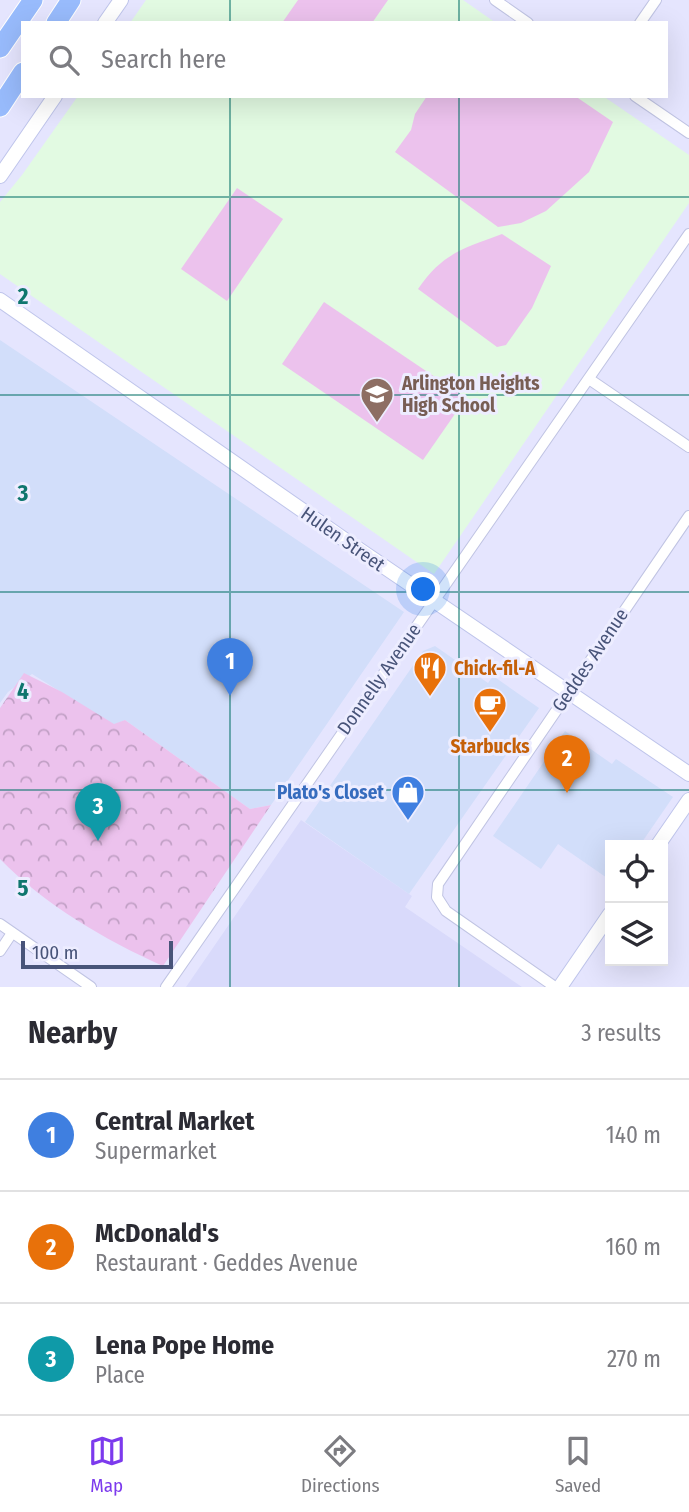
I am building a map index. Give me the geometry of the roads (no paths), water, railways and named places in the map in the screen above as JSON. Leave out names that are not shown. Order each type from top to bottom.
[{"type":"highway","points":[[0,48],[33,0]]},
{"type":"highway","points":[[56,21],[71,0]]},
{"type":"highway","points":[[0,107],[21,75]]},
{"type":"main road","points":[[106,21],[121,0]]},
{"type":"main road","points":[[0,176],[54,98]]},
{"type":"main road","name":"Hulen Street","points":[[0,300],[689,774]]},
{"type":"main road","points":[[661,840],[689,800]]},
{"type":"main road","points":[[557,987],[605,921]]},
{"type":"street","points":[[495,0],[525,21]]},
{"type":"street","points":[[641,21],[656,0]]},
{"type":"street","points":[[638,98],[689,133]]},
{"type":"street","name":"Donnelly Avenue","points":[[166,987],[689,234]]},
{"type":"street","points":[[589,379],[689,447]]},
{"type":"street","name":"Geddes Avenue","points":[[557,987],[446,911],[440,905],[436,893],[438,884],[689,516]]},
{"type":"street","points":[[0,924],[91,987]]},
{"type":"street","points":[[0,951],[12,933]]},
{"type":"place","name":"Arlington Heights High School","points":[[377,424]]},
{"type":"place","name":"Central Market","points":[[230,696]]},
{"type":"place","name":"Chick-fil-A","points":[[430,698]]},
{"type":"place","name":"Starbucks","points":[[490,734]]},
{"type":"place","name":"McDonald's","points":[[567,793]]},
{"type":"place","name":"Plato's Closet","points":[[408,822]]},
{"type":"place","name":"Lena Pope Home","points":[[98,841]]}]
